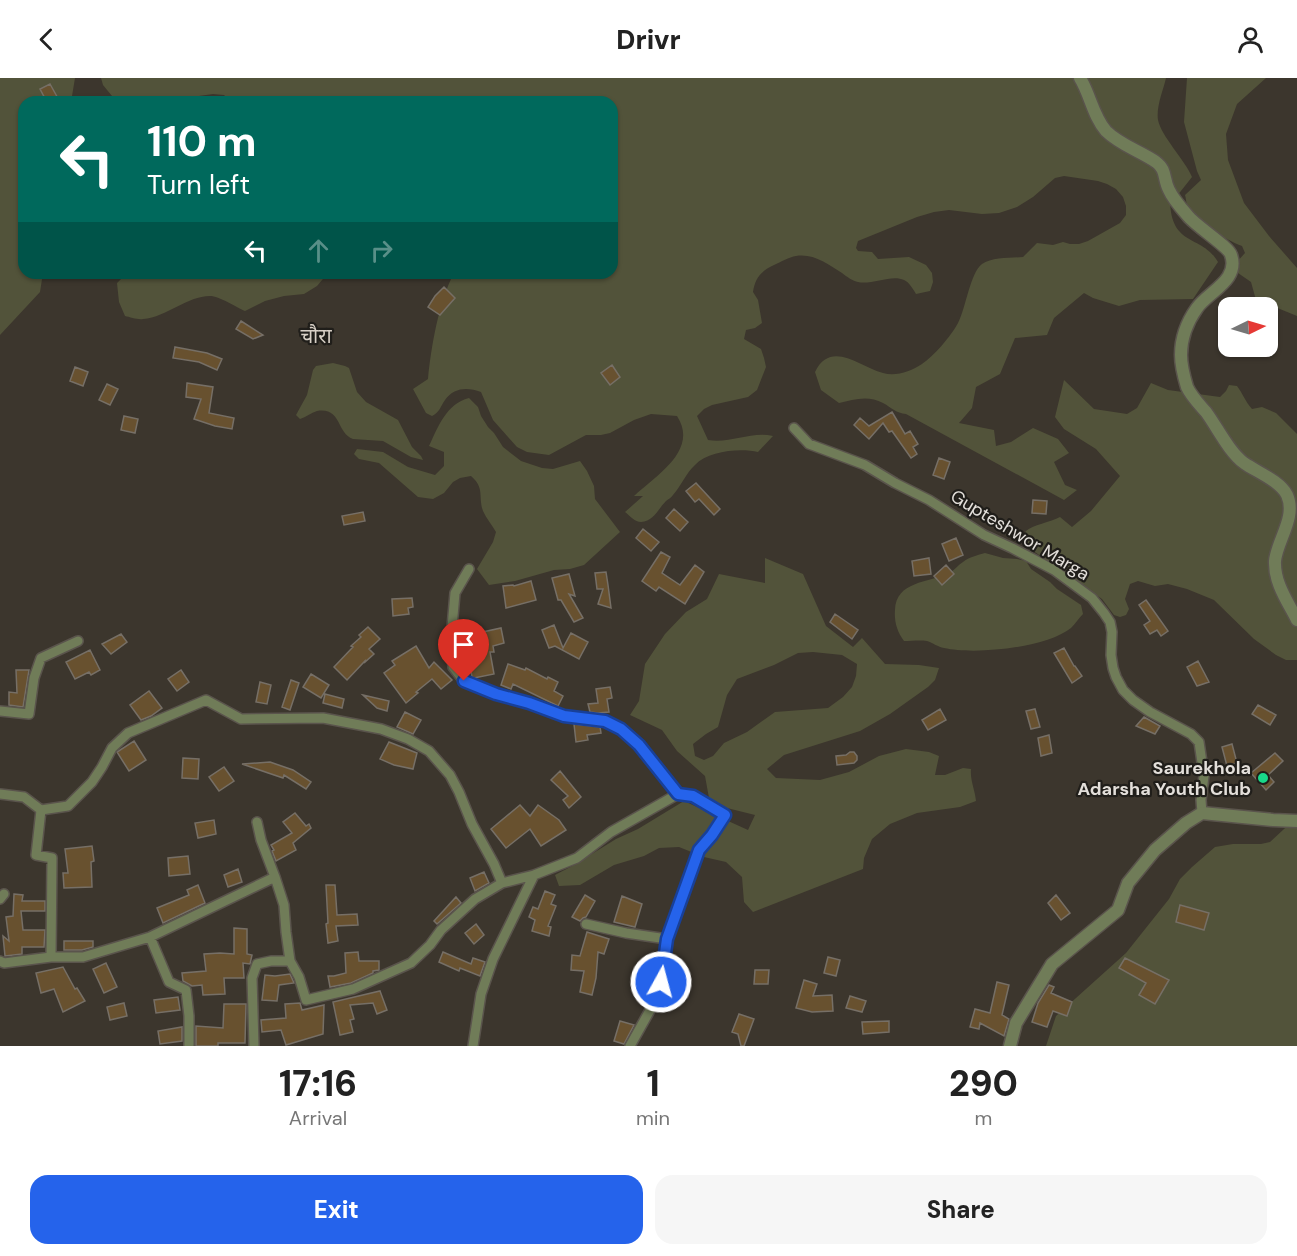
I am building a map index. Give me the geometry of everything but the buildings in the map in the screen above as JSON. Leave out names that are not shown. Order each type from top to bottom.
[{"type":"street","points":[[1080,78],[1105,129],[1115,139],[1158,163],[1165,172],[1169,191],[1188,216],[1200,228],[1228,248],[1231,254],[1233,265],[1230,276],[1198,306],[1185,330],[1181,354],[1187,387],[1194,399],[1242,462],[1281,487],[1287,495],[1290,505],[1289,517],[1276,554],[1276,575],[1297,620]]},
{"type":"street","name":"Gupteshwor Marga","points":[[794,428],[809,444],[864,465],[929,500],[984,535],[1054,570],[1092,598],[1110,622],[1113,668],[1124,690],[1133,700],[1150,712],[1191,734],[1199,742],[1204,776],[1202,813]]},
{"type":"street","points":[[469,569],[455,593],[451,639],[453,667],[464,681],[564,716],[605,721],[621,729],[639,745],[678,794]]},
{"type":"street","points":[[0,711],[28,714],[34,678],[41,658],[78,641]]},
{"type":"street","points":[[0,794],[24,797],[41,810],[68,806],[92,782],[112,748],[128,733],[206,700],[241,719],[323,718],[381,729],[408,739],[429,751],[450,775],[471,824],[502,883]]},
{"type":"street","points":[[257,822],[284,905],[290,961],[299,978],[306,1000],[353,989],[411,963],[430,945],[441,930],[475,899],[502,883],[534,875],[577,858],[611,832],[678,794],[693,796],[725,815],[699,850],[667,939],[657,997],[630,1046]]},
{"type":"street","points":[[41,810],[36,855],[52,858],[51,957]]},
{"type":"street","points":[[1010,1046],[1016,1023],[1052,964],[1118,910],[1128,883],[1155,850],[1186,823],[1202,813],[1297,821]]},
{"type":"street","points":[[473,1046],[481,994],[493,958],[534,875]]},
{"type":"street","points":[[0,962],[51,957],[83,957],[150,937],[275,877]]},
{"type":"street","points":[[586,924],[667,939]]},
{"type":"street","points":[[150,937],[170,982],[186,990],[189,1046]]},
{"type":"street","points":[[254,1046],[252,978],[257,964],[290,961]]},
{"type":"green space","points":[[0,78],[75,78],[72,96],[18,96],[18,279],[42,279],[40,292],[0,335]]},
{"type":"green space","points":[[101,78],[1166,78],[1159,104],[1158,120],[1192,177],[1170,202],[1172,217],[1182,234],[1204,247],[1218,262],[1193,299],[1140,300],[1119,306],[1084,293],[1054,318],[1047,335],[1015,338],[1000,374],[976,387],[972,408],[959,423],[994,430],[996,446],[1011,442],[1033,428],[1058,439],[1069,453],[1054,462],[1065,485],[1077,490],[1064,500],[883,403],[861,398],[839,403],[821,390],[815,372],[822,362],[829,357],[837,356],[888,374],[903,373],[922,364],[937,351],[955,328],[961,317],[974,275],[982,264],[996,259],[1023,257],[1037,243],[1079,244],[1088,241],[1120,223],[1126,215],[1123,197],[1116,189],[1098,181],[1064,176],[1055,178],[1017,207],[999,213],[982,214],[949,210],[934,212],[858,241],[856,248],[858,251],[872,252],[878,259],[909,257],[926,265],[932,273],[933,282],[930,291],[916,294],[908,282],[899,278],[858,282],[826,263],[808,256],[793,257],[769,267],[757,279],[753,292],[758,300],[762,323],[746,330],[744,339],[761,349],[764,358],[766,367],[757,390],[748,397],[712,405],[697,416],[708,440],[716,441],[757,435],[773,436],[758,452],[742,450],[725,452],[701,460],[653,517],[639,522],[625,512],[643,496],[634,496],[664,470],[679,451],[683,440],[682,428],[677,416],[651,414],[610,433],[586,435],[549,455],[527,452],[517,447],[493,420],[481,392],[471,389],[457,390],[432,416],[426,413],[413,389],[428,379],[436,324],[451,279],[618,279],[618,96],[225,96],[213,94],[112,96],[103,85]]},
{"type":"green space","points":[[1187,78],[1266,78],[1237,104],[1226,134],[1228,160],[1244,203],[1297,268],[1297,316],[1278,308],[1278,297],[1255,297],[1251,282],[1238,273],[1236,263],[1245,253],[1242,246],[1219,235],[1190,211],[1185,195],[1201,180],[1184,122]]},
{"type":"green space","points":[[121,279],[323,279],[317,286],[304,294],[265,301],[245,311],[210,296],[193,299],[160,315],[141,319],[125,316],[119,302],[117,283]]},
{"type":"green space","points":[[333,363],[349,368],[357,392],[366,402],[398,420],[412,447],[423,460],[411,457],[383,441],[353,439],[344,432],[331,413],[317,411],[300,419],[296,415],[307,395],[313,370],[316,366]]},
{"type":"green space","points":[[1064,380],[1094,409],[1127,414],[1137,408],[1151,383],[1168,390],[1220,397],[1229,385],[1237,386],[1252,409],[1262,407],[1276,413],[1297,434],[1297,660],[1286,660],[1276,655],[1254,639],[1214,600],[1168,584],[1155,586],[1138,581],[1130,584],[1125,599],[1129,609],[1126,615],[1120,617],[1114,615],[1102,599],[1022,541],[1029,529],[1060,517],[1072,527],[1091,511],[1120,476],[1096,449],[1064,429],[1055,417]]},
{"type":"green space","points":[[469,398],[478,407],[481,416],[503,447],[521,461],[553,469],[580,461],[587,471],[594,486],[595,499],[620,532],[584,565],[489,585],[477,569],[493,542],[496,532],[483,511],[480,488],[471,476],[453,482],[444,493],[433,499],[418,497],[379,463],[359,459],[354,454],[357,449],[383,452],[408,467],[435,475],[444,466],[444,452],[429,446],[440,424],[454,405]]},
{"type":"green space","points":[[985,553],[1026,561],[1031,569],[1081,605],[1083,614],[1071,628],[1060,635],[1045,641],[1010,648],[957,650],[927,641],[904,641],[895,618],[897,600],[901,593],[914,584],[949,573],[968,559]]},
{"type":"green space","points":[[765,558],[803,574],[826,626],[853,647],[862,638],[885,664],[939,668],[935,680],[928,687],[890,714],[860,731],[784,755],[767,769],[776,778],[820,780],[849,772],[879,756],[906,749],[929,752],[939,756],[935,775],[945,775],[963,768],[971,769],[976,801],[960,807],[917,813],[890,824],[872,839],[864,858],[863,869],[753,912],[744,902],[742,877],[726,862],[704,857],[679,847],[659,848],[644,856],[614,865],[580,885],[559,886],[555,875],[684,801],[748,830],[755,815],[715,805],[709,798],[705,776],[677,751],[662,730],[630,715],[639,701],[645,664],[665,634],[686,612],[707,599],[719,574],[765,583]],"holes":[[[798,653],[842,655],[857,664],[856,676],[852,687],[828,708],[775,712],[747,732],[724,743],[713,756],[704,760],[695,756],[693,744],[718,727],[727,695],[737,679]]]},
{"type":"green space","points":[[1297,817],[1297,1046],[1046,1046],[1056,1016],[1126,953],[1169,899],[1180,879],[1192,867],[1215,847],[1270,842]]},
{"type":"place","name":"Saurekhola Adarsha Youth Club","points":[[1263,778]]},
{"type":"district","name":"चौरा","points":[[316,336]]},
{"type":"route","points":[[464,681],[564,716],[605,721],[621,729],[639,745],[678,794],[693,796],[725,815],[699,850],[667,939],[661,982]]}]
